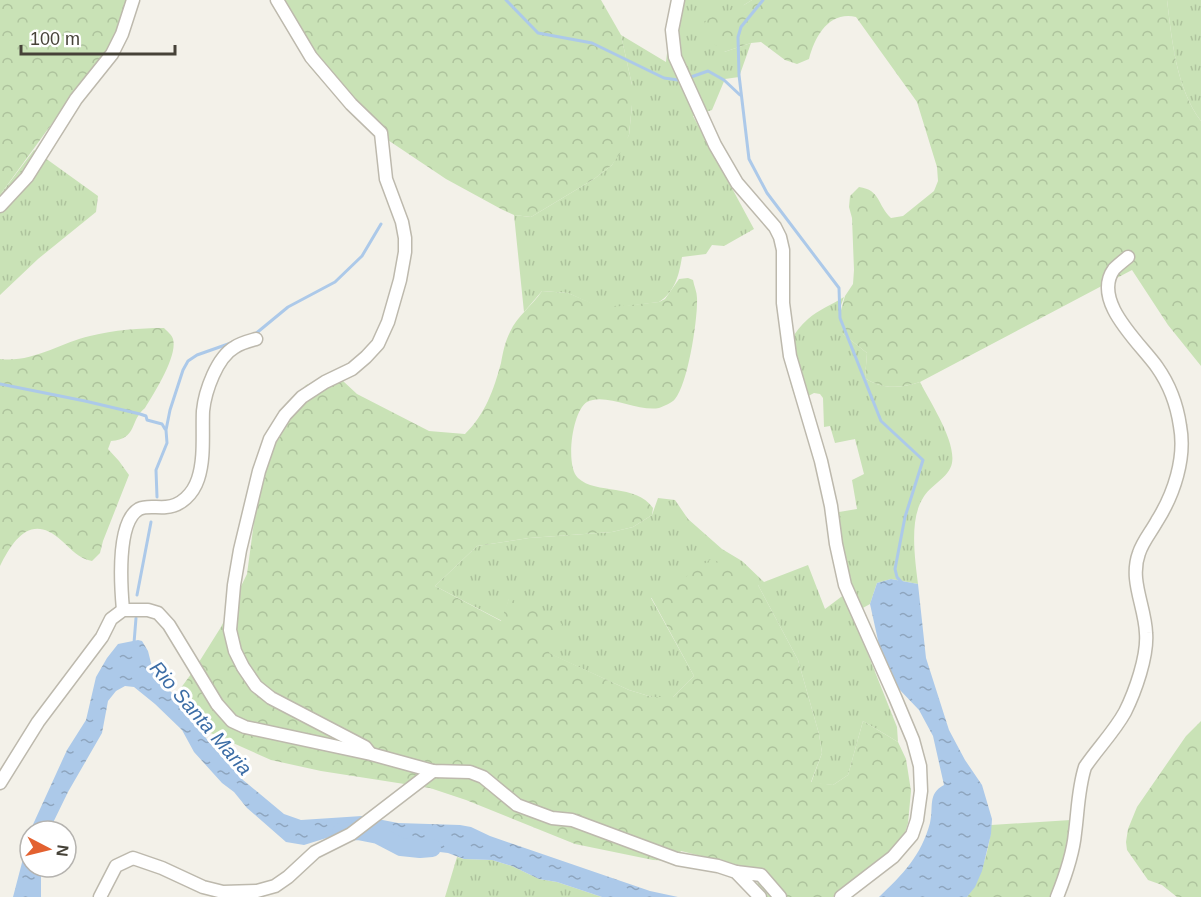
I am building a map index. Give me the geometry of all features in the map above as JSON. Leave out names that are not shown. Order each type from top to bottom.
[{"type":"street","points":[[0,206],[27,177],[76,99],[112,54],[122,34],[133,0]]},
{"type":"street","points":[[277,0],[311,57],[351,104],[381,133],[386,179],[402,222],[405,252],[388,322],[378,344],[352,369],[325,382],[302,397],[285,415],[270,439],[259,471],[240,550],[230,630],[235,651],[256,687],[271,698],[365,747],[371,754]]},
{"type":"street","points":[[678,0],[672,30],[675,57],[715,145],[737,183],[775,227],[780,237],[783,250],[783,303],[790,356],[821,461],[845,585],[913,740],[920,766],[921,791],[917,820],[912,835],[893,857],[840,897]]},
{"type":"street","points":[[1057,897],[1070,858],[1085,767],[1125,711],[1140,670],[1146,630],[1136,586],[1138,553],[1168,502],[1181,454],[1176,406],[1167,385],[1157,367],[1124,327],[1113,309],[1108,292],[1114,270],[1128,256]]},
{"type":"street","points":[[123,610],[122,561],[128,523],[140,508],[178,505],[188,496],[198,480],[201,465],[203,408],[213,375],[221,359],[233,347],[256,339]]},
{"type":"street","points":[[0,783],[38,722],[102,637],[111,619],[123,610],[148,610],[158,613],[169,625],[217,704],[232,721],[245,727],[371,754],[433,771],[470,772],[483,777],[517,806],[552,818],[572,820],[677,859],[761,875],[780,897]]},
{"type":"street","points":[[100,897],[116,866],[133,858],[162,868],[203,887],[223,892],[256,891],[274,885],[288,878],[315,852],[351,834],[433,771]]},
{"type":"street","points":[[736,872],[760,897]]},
{"type":"green space","points":[[0,0],[129,0],[112,48],[92,76],[56,118],[0,195]]},
{"type":"green space","points":[[273,0],[601,0],[621,35],[632,85],[629,135],[612,165],[594,179],[531,217],[514,215],[446,179],[355,118],[309,66]]},
{"type":"green space","points":[[673,0],[752,0],[744,5],[724,52],[751,43],[739,77],[725,79],[712,110],[693,116],[754,229],[724,246],[712,245],[706,254],[682,257],[673,288],[659,302],[603,309],[568,293],[542,291],[524,312],[514,215],[531,217],[594,179],[612,165],[629,135],[632,105],[632,85],[621,35],[666,62]]},
{"type":"green space","points":[[752,0],[1167,0],[1176,63],[1186,94],[1201,121],[1201,366],[1168,325],[1132,270],[920,382],[892,387],[878,385],[865,378],[867,353],[843,334],[838,321],[845,296],[853,284],[850,196],[859,187],[866,189],[875,195],[891,218],[903,216],[934,191],[938,181],[937,167],[917,102],[856,17],[846,16],[831,22],[819,34],[809,59],[797,64],[785,60],[761,42],[724,52],[706,37],[702,28],[707,19]]},
{"type":"green space","points":[[1167,0],[1201,0],[1201,121],[1186,94],[1176,63]]},
{"type":"green space","points":[[34,150],[98,196],[96,212],[38,259],[0,295],[0,195]]},
{"type":"green space","points":[[679,279],[693,280],[697,294],[696,320],[688,366],[675,399],[659,408],[641,407],[603,399],[587,402],[577,416],[572,439],[572,462],[578,478],[595,486],[637,495],[653,508],[652,515],[633,527],[612,532],[529,538],[477,546],[435,586],[501,621],[509,598],[562,624],[549,653],[629,690],[652,697],[673,697],[694,676],[651,597],[659,596],[711,559],[737,569],[758,585],[798,660],[819,734],[822,753],[811,782],[833,785],[848,775],[863,721],[898,742],[906,759],[911,791],[908,823],[900,849],[833,897],[761,897],[754,869],[681,851],[673,861],[653,860],[575,844],[430,788],[321,771],[271,760],[197,727],[175,696],[221,627],[247,574],[261,470],[285,411],[306,385],[324,378],[343,381],[357,394],[429,431],[465,434],[478,419],[492,392],[505,343],[513,326],[542,291],[568,293],[603,308],[659,302],[665,299]]},
{"type":"green space","points":[[844,297],[840,308],[843,334],[867,353],[865,378],[878,385],[892,387],[920,382],[946,433],[952,454],[950,468],[926,493],[916,517],[914,540],[918,584],[891,579],[877,583],[870,604],[852,614],[897,727],[898,742],[863,721],[848,775],[833,785],[811,783],[822,753],[819,734],[798,660],[758,585],[651,598],[694,676],[673,697],[652,697],[629,690],[548,653],[509,599],[502,621],[435,586],[477,546],[529,538],[612,532],[633,527],[652,515],[658,498],[675,500],[688,519],[722,549],[742,561],[764,582],[808,565],[825,609],[845,594],[827,514],[857,509],[852,480],[864,474],[855,439],[835,443],[830,426],[824,427],[823,398],[820,394],[814,393],[797,402],[790,380],[788,358],[789,348],[799,328],[816,313]]},
{"type":"green space","points":[[164,328],[172,338],[174,346],[169,364],[129,433],[120,440],[111,441],[108,449],[129,475],[100,553],[92,561],[87,560],[51,533],[42,529],[33,529],[18,538],[0,566],[0,359],[35,355],[99,334]]},
{"type":"green space","points":[[1201,721],[1201,897],[1177,897],[1162,885],[1148,880],[1127,850],[1126,842],[1128,829],[1137,807],[1186,736]]},
{"type":"green space","points":[[1071,820],[1070,857],[1060,897],[967,897],[984,862],[991,825]]},
{"type":"green space","points":[[457,857],[492,860],[512,866],[539,879],[557,882],[602,897],[445,897]]},
{"type":"water","points":[[891,579],[918,584],[926,658],[949,730],[982,785],[992,819],[991,834],[982,871],[975,887],[967,897],[879,897],[903,872],[922,845],[930,823],[933,797],[935,792],[944,785],[933,736],[919,710],[898,688],[881,654],[870,604],[877,583]]},
{"type":"water","points":[[142,641],[158,679],[177,698],[182,708],[213,747],[243,780],[284,814],[301,820],[362,816],[398,823],[471,827],[490,836],[650,891],[678,897],[602,897],[557,882],[539,879],[512,866],[492,860],[464,859],[448,853],[401,846],[379,833],[370,831],[355,835],[333,836],[304,845],[286,842],[222,783],[194,752],[182,730],[134,687],[125,686],[116,691],[108,701],[102,733],[55,819],[35,819],[67,750],[86,720],[96,677],[118,644]]},
{"type":"water","points":[[18,878],[41,879],[41,897],[13,897]]},
{"type":"waterway","points":[[506,0],[538,33],[592,43],[664,78],[678,80]]},
{"type":"waterway","points":[[763,0],[741,27],[738,37],[739,75],[749,159],[767,193],[839,288],[840,318],[881,421],[923,460],[905,517],[895,569],[897,577],[903,584]]},
{"type":"waterway","points":[[691,77],[708,71],[724,80],[740,95]]},
{"type":"waterway","points":[[254,335],[288,307],[335,282],[362,256],[381,224]]},
{"type":"waterway","points":[[157,497],[156,470],[167,443],[166,430],[170,410],[183,370],[188,361],[197,355],[231,343]]},
{"type":"waterway","points":[[0,384],[140,414],[146,416],[147,420],[162,424],[165,429]]},
{"type":"waterway","points":[[137,595],[151,522]]},
{"type":"waterway","points":[[134,643],[136,618]]},
{"type":"waterway","name":"Rio Santa Maria","points":[[341,832],[358,831],[378,835],[401,847],[432,848]]}]
